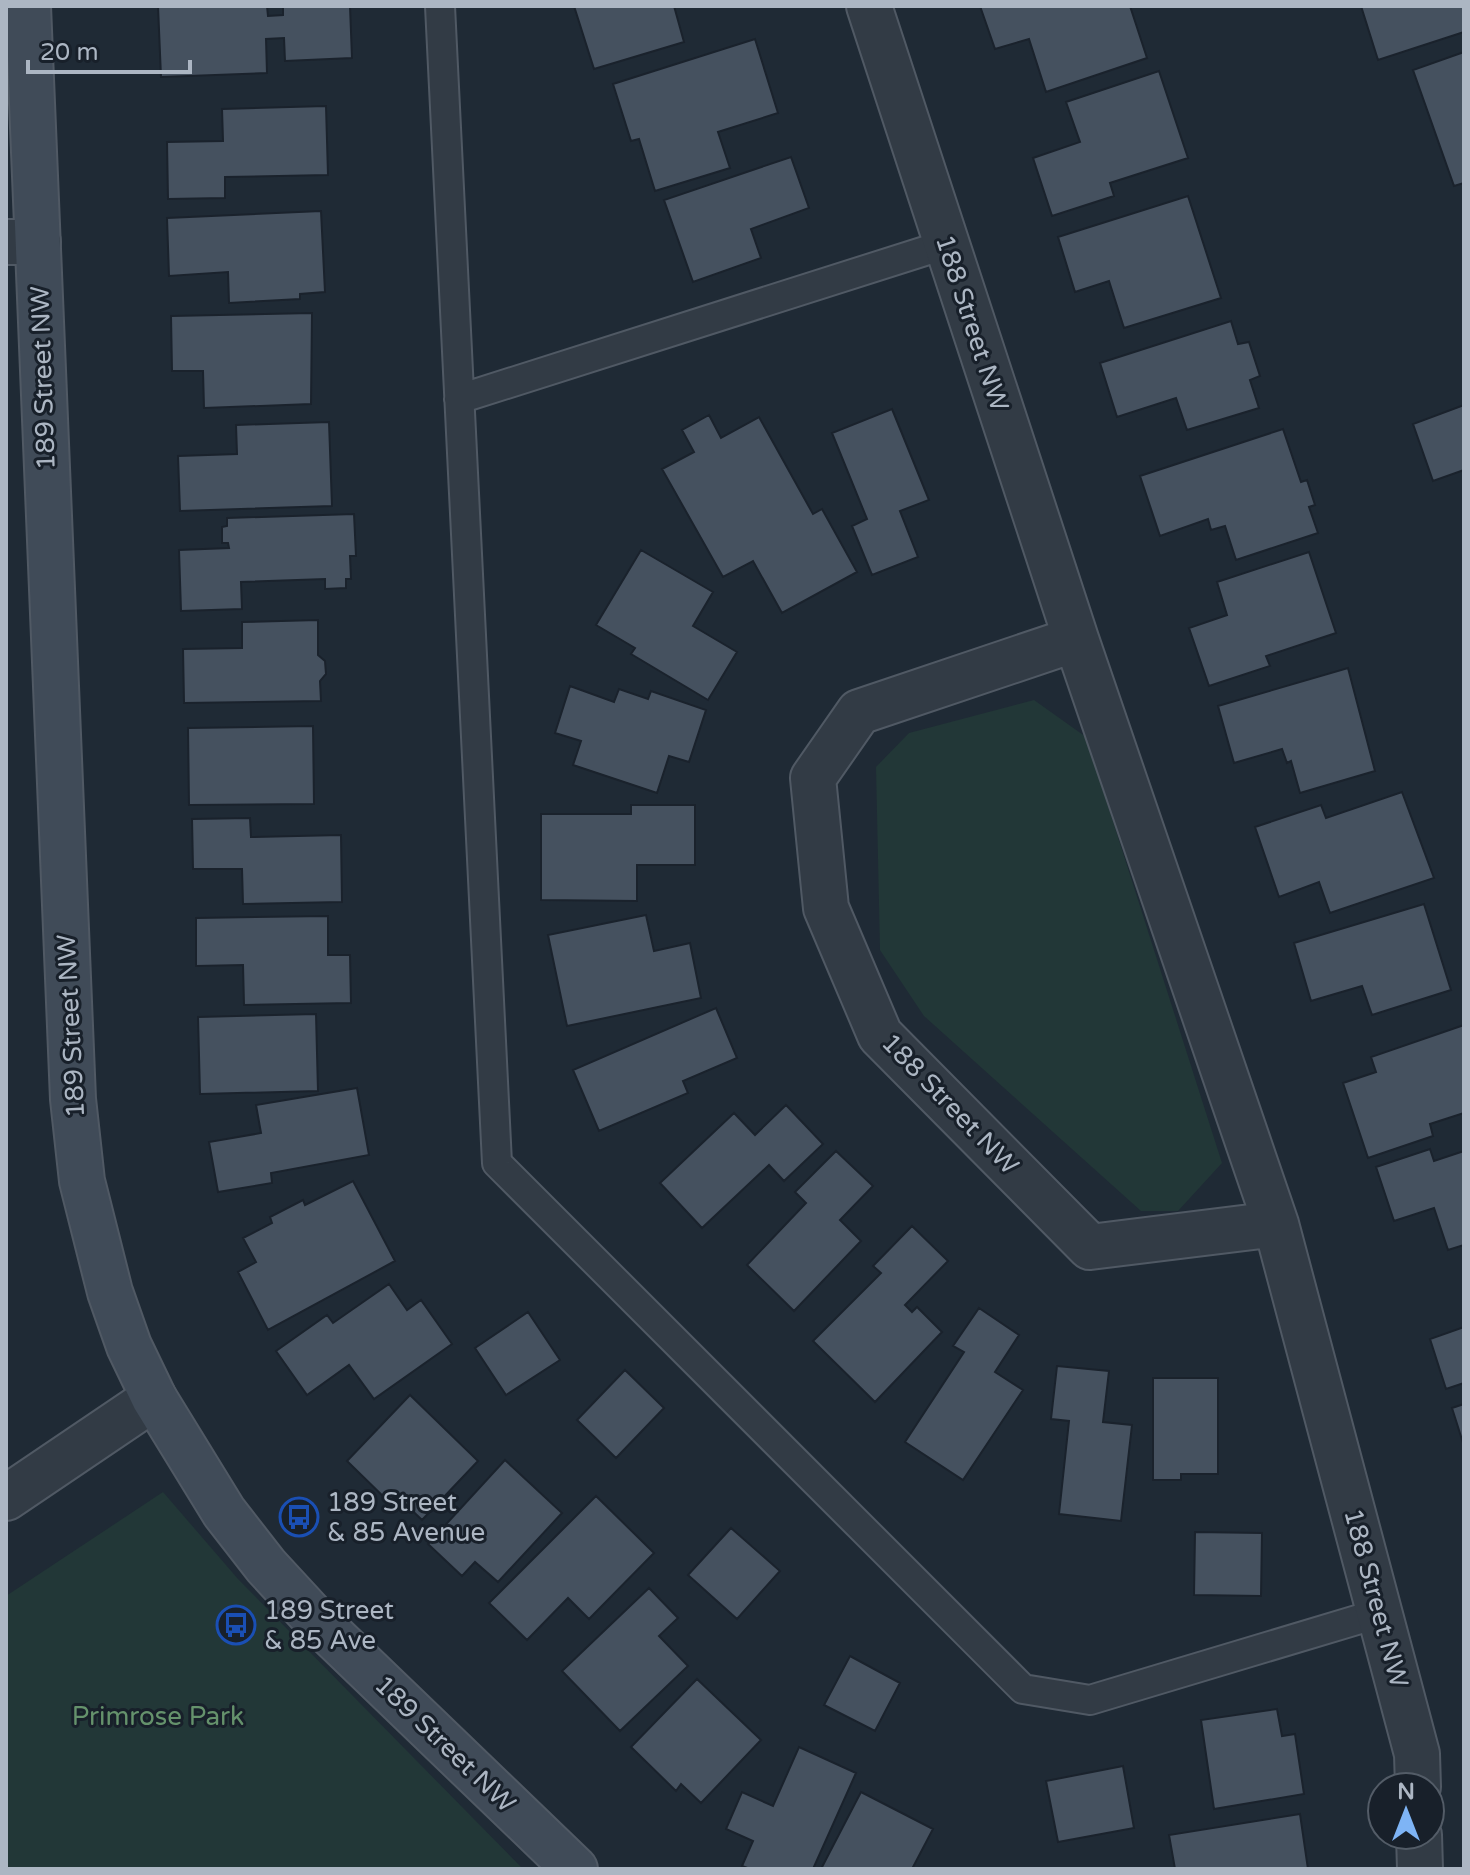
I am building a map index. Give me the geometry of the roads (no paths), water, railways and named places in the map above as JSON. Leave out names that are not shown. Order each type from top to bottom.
[{"type":"street","name":"189 Street NW","points":[[28,6],[22,242],[68,999],[82,1181],[110,1292],[129,1346],[154,1398],[224,1512],[266,1566],[314,1618],[575,1869]]},
{"type":"street","name":"188 Street NW","points":[[869,6],[1076,639],[1276,1224],[1417,1754],[1418,1771]]},
{"type":"street","name":"188 Street NW","points":[[1076,639],[859,712],[813,778],[826,908],[880,1035],[1090,1247],[1276,1224]]},
{"type":"street","points":[[6,1498],[154,1398]]},
{"type":"lane","points":[[440,6],[497,1163],[1023,1689],[1090,1700],[1380,1613]]},
{"type":"lane","points":[[459,399],[947,244]]},
{"type":"place","name":"189 Street & 85 Avenue","points":[[299,1517]]},
{"type":"place","name":"189 Street & 85 Ave","points":[[236,1625]]},
{"type":"park label","name":"Primrose Park","points":[[158,1716]]}]
